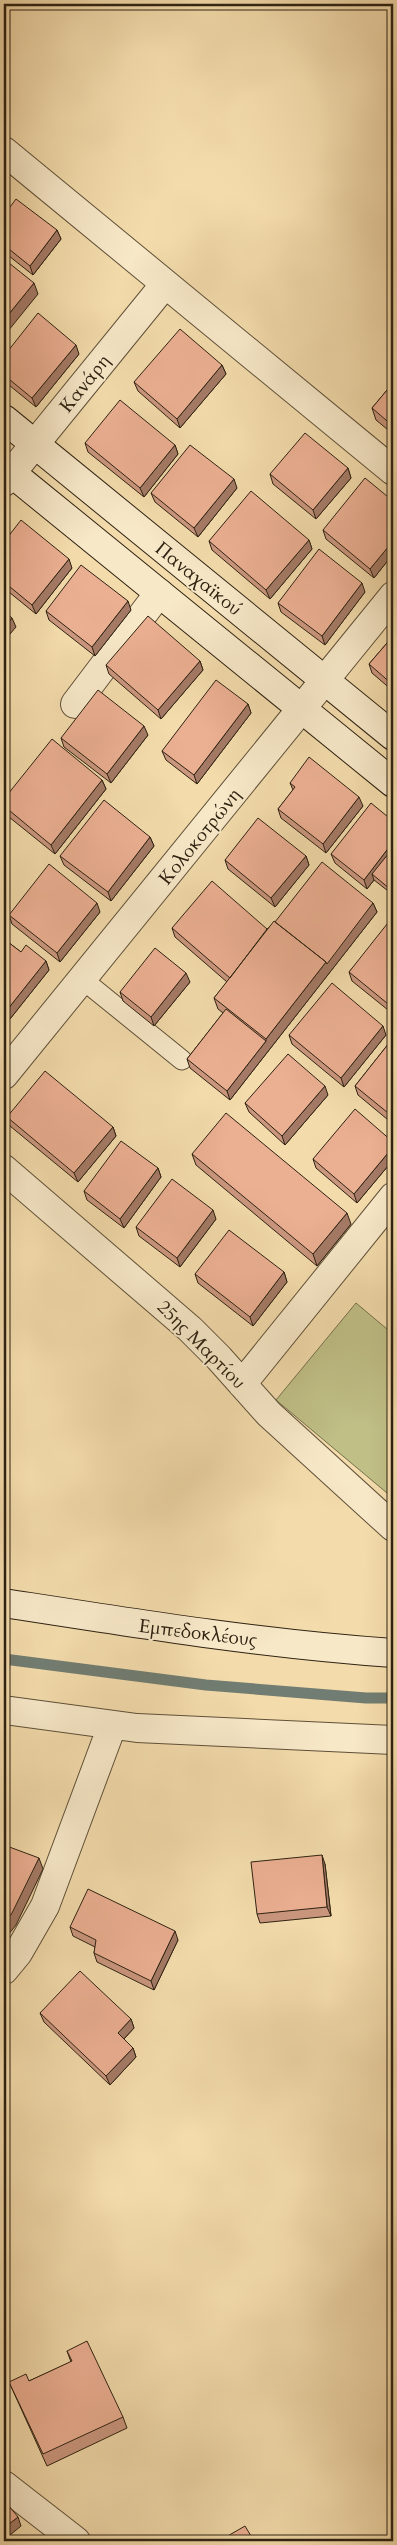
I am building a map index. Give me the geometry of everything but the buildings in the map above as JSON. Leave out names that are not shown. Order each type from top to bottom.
[{"type":"street","points":[[4,151],[393,471]]},
{"type":"street","name":"Κανάρη","points":[[6,474],[35,444],[165,284]]},
{"type":"street","name":"Παναχαϊκού","points":[[4,419],[393,736]]},
{"type":"street","name":"Παναχαϊκού","points":[[6,474],[158,593],[393,783]]},
{"type":"street","points":[[75,704],[158,593]]},
{"type":"street","name":"Κολοκοτρώνη","points":[[4,1076],[303,710],[393,596]]},
{"type":"street","name":"25ης Μαρτίου","points":[[4,1169],[164,1306],[219,1358],[290,1433],[393,1526]]},
{"type":"street","points":[[242,1384],[393,1197]]},
{"type":"street","name":"Εμπεδοκλέους","points":[[4,1603],[338,1650],[393,1653]]},
{"type":"street","points":[[4,1710],[112,1726],[393,1740]]},
{"type":"street","points":[[4,1970],[18,1953],[45,1906],[112,1726]]},
{"type":"street","points":[[6,2487],[76,2541]]},
{"type":"lane","points":[[82,979],[182,1060]]},
{"type":"green space","points":[[356,1303],[393,1334],[393,1498],[276,1400]]},
{"type":"waterway","points":[[4,1659],[206,1685],[366,1698],[393,1698]]}]
